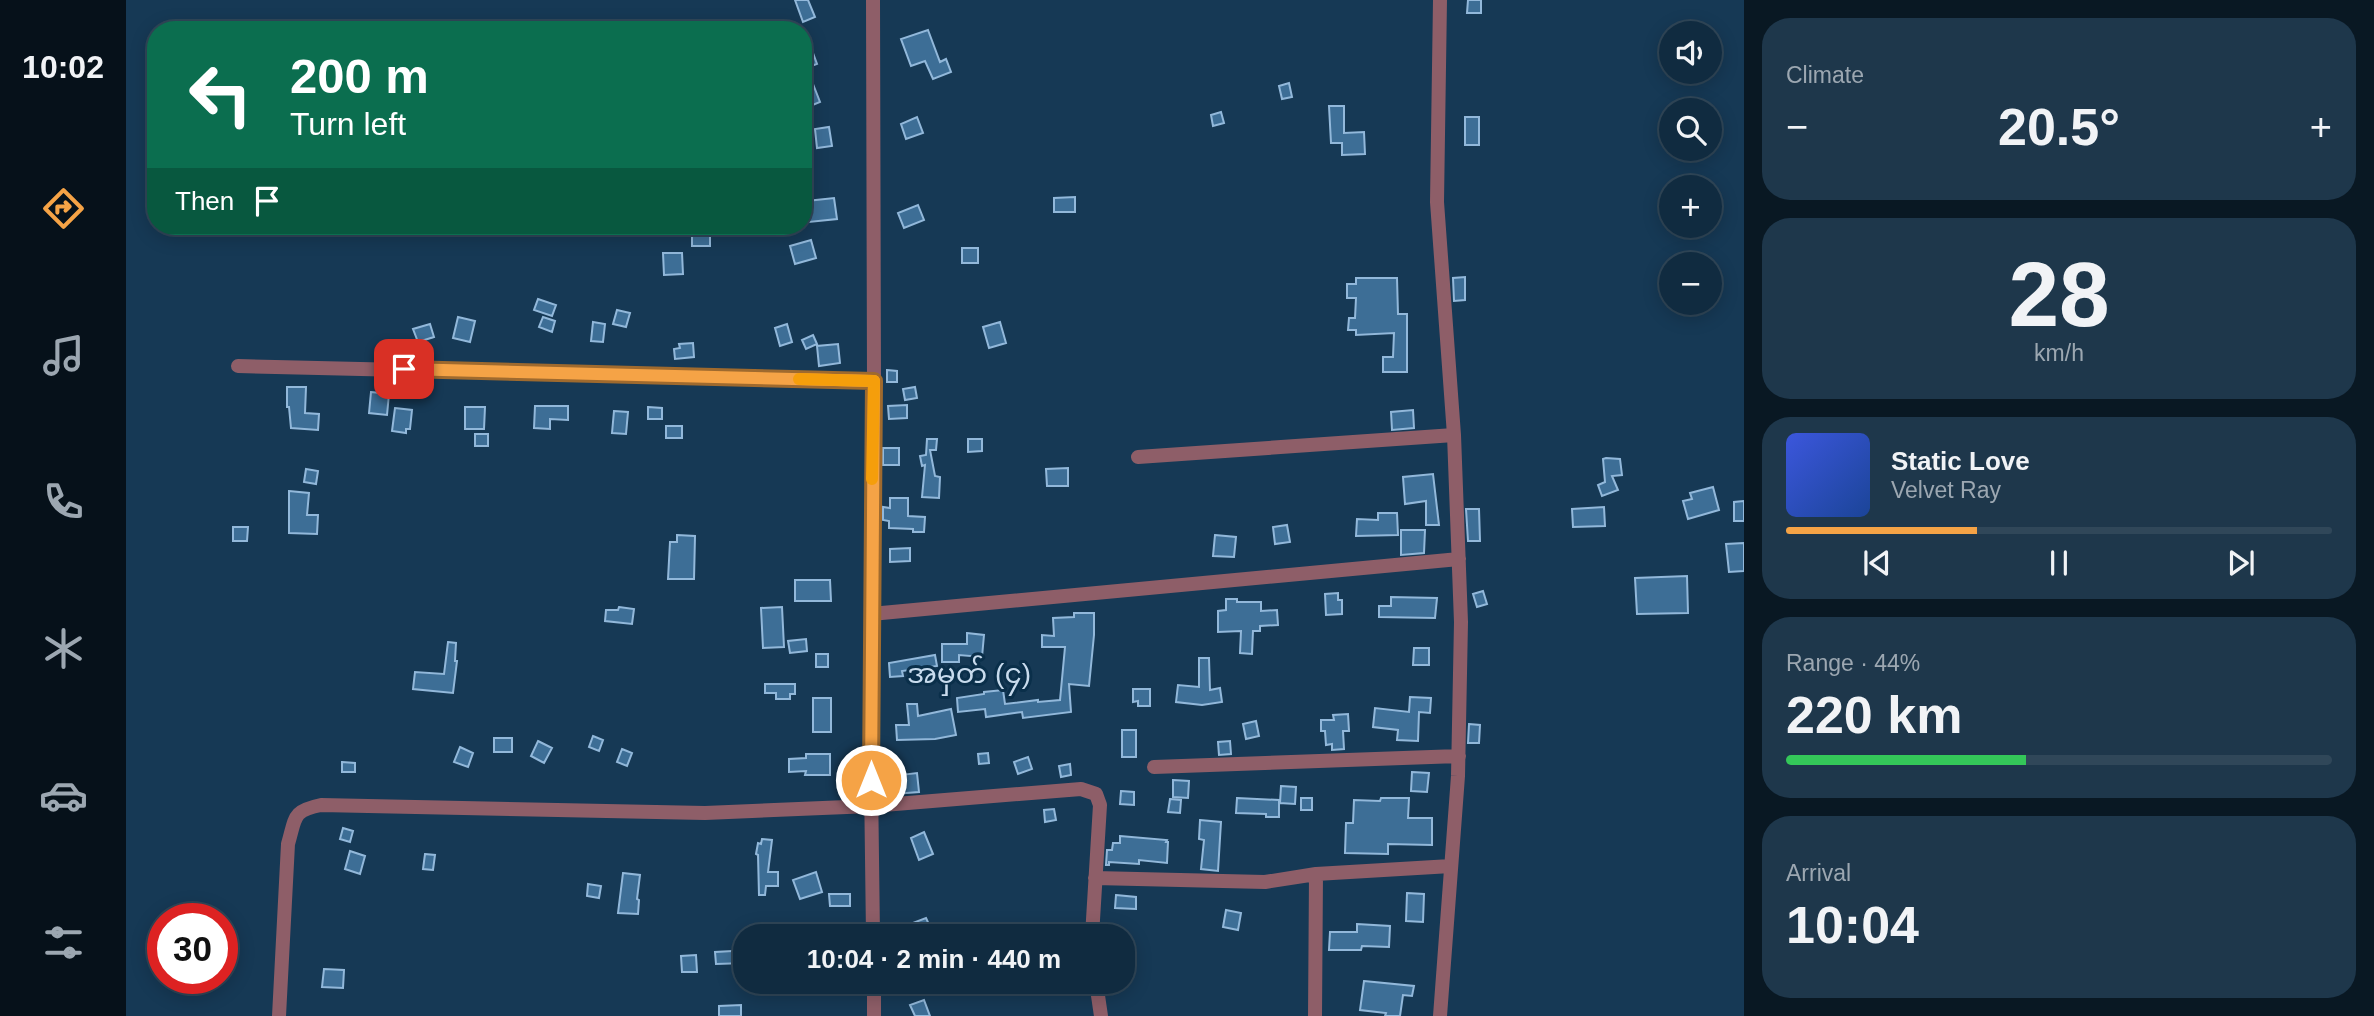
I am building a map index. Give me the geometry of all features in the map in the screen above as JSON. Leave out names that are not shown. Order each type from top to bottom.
[{"type":"street","points":[[873,0],[873,924]]},
{"type":"street","points":[[1440,0],[1437,202],[1454,435],[1461,622],[1459,756],[1440,1016]]},
{"type":"street","points":[[238,366],[874,381]]},
{"type":"street","points":[[1138,457],[1454,435]]},
{"type":"street","points":[[871,614],[1459,559]]},
{"type":"street","points":[[1154,767],[1459,756]]},
{"type":"street","points":[[279,1016],[288,844],[296,817],[303,809],[321,805],[705,813],[871,806],[1081,789],[1096,794],[1100,805],[1093,924]]},
{"type":"street","points":[[1095,878],[1265,882],[1316,874],[1451,866]]},
{"type":"street","points":[[1315,1016],[1316,874]]},
{"type":"street","points":[[874,994],[874,1016]]},
{"type":"street","points":[[1098,994],[1101,1016]]},
{"type":"building","points":[[795,0],[808,0],[815,17],[803,21]]},
{"type":"building","points":[[1468,0],[1481,0],[1481,13],[1467,13]]},
{"type":"building","points":[[928,30],[940,62],[946,59],[951,72],[933,79],[925,61],[911,66],[901,39]]},
{"type":"building","points":[[812,53],[817,64],[812,66]]},
{"type":"building","points":[[1289,83],[1292,97],[1282,99],[1279,86]]},
{"type":"building","points":[[812,84],[820,102],[812,105]]},
{"type":"building","points":[[1329,106],[1344,106],[1344,133],[1364,132],[1365,154],[1342,155],[1342,143],[1331,143]]},
{"type":"building","points":[[1221,112],[1224,123],[1213,126],[1211,115]]},
{"type":"building","points":[[917,117],[923,133],[906,139],[901,124]]},
{"type":"building","points":[[1465,117],[1479,117],[1479,145],[1465,145]]},
{"type":"building","points":[[829,127],[832,146],[817,148],[815,129]]},
{"type":"building","points":[[1075,197],[1075,212],[1054,212],[1054,198]]},
{"type":"building","points":[[834,198],[837,219],[812,222],[812,200]]},
{"type":"building","points":[[918,205],[924,220],[904,228],[898,213]]},
{"type":"building","points":[[692,235],[710,235],[710,246],[692,246]]},
{"type":"building","points":[[811,240],[816,258],[795,264],[790,246]]},
{"type":"building","points":[[962,248],[978,248],[978,263],[962,263]]},
{"type":"building","points":[[663,253],[682,253],[683,274],[664,275]]},
{"type":"building","points":[[1465,277],[1465,300],[1454,301],[1453,278]]},
{"type":"building","points":[[1356,278],[1397,278],[1398,314],[1407,314],[1407,372],[1383,372],[1383,357],[1393,357],[1394,333],[1356,335],[1356,330],[1348,330],[1349,318],[1355,318],[1356,298],[1347,298],[1347,284],[1356,284]]},
{"type":"building","points":[[538,299],[556,305],[552,316],[534,310]]},
{"type":"building","points":[[617,310],[630,313],[626,327],[613,324]]},
{"type":"building","points":[[458,317],[475,321],[470,342],[453,338]]},
{"type":"building","points":[[543,317],[555,321],[552,332],[539,327]]},
{"type":"building","points":[[593,322],[605,324],[603,342],[591,341]]},
{"type":"building","points":[[1000,322],[1006,343],[989,348],[983,327]]},
{"type":"building","points":[[430,324],[434,337],[418,342],[413,329]]},
{"type":"building","points":[[787,324],[792,342],[780,346],[775,328]]},
{"type":"building","points":[[813,335],[817,344],[806,349],[802,340]]},
{"type":"building","points":[[693,343],[694,357],[675,359],[674,349],[680,348],[679,344]]},
{"type":"building","points":[[838,344],[840,363],[819,366],[817,346]]},
{"type":"building","points":[[887,370],[897,371],[897,382],[887,382]]},
{"type":"building","points":[[287,387],[306,387],[305,413],[319,414],[318,430],[291,428]]},
{"type":"building","points":[[915,387],[917,398],[905,400],[903,389]]},
{"type":"building","points":[[371,392],[389,394],[387,415],[369,413]]},
{"type":"building","points":[[907,405],[907,418],[889,419],[888,406]]},
{"type":"building","points":[[535,406],[568,406],[568,420],[550,419],[550,429],[534,428]]},
{"type":"building","points":[[465,407],[485,407],[484,429],[465,429]]},
{"type":"building","points":[[648,407],[662,408],[662,419],[648,419]]},
{"type":"building","points":[[395,408],[412,410],[410,429],[406,429],[406,433],[392,431]]},
{"type":"building","points":[[1413,410],[1414,428],[1392,430],[1391,412]]},
{"type":"building","points":[[614,411],[628,412],[626,434],[612,433]]},
{"type":"building","points":[[666,426],[682,426],[682,438],[666,438]]},
{"type":"building","points":[[475,434],[488,434],[488,446],[475,446]]},
{"type":"building","points":[[927,439],[937,439],[936,450],[930,450],[935,476],[940,477],[939,498],[922,497],[925,465],[922,466],[920,456],[926,455]]},
{"type":"building","points":[[968,439],[982,439],[982,451],[968,452]]},
{"type":"building","points":[[883,448],[899,448],[899,465],[883,465]]},
{"type":"building","points":[[1603,459],[1620,459],[1622,475],[1612,476],[1618,490],[1602,496],[1598,485],[1605,482]]},
{"type":"building","points":[[1068,468],[1068,486],[1047,486],[1046,469]]},
{"type":"building","points":[[306,469],[318,471],[316,484],[304,482]]},
{"type":"building","points":[[1433,474],[1439,525],[1426,525],[1426,501],[1405,504],[1403,477]]},
{"type":"building","points":[[1713,487],[1719,510],[1688,519],[1683,501],[1692,499],[1690,493]]},
{"type":"building","points":[[289,491],[309,493],[307,515],[318,515],[317,534],[289,533]]},
{"type":"building","points":[[890,498],[908,498],[908,516],[925,517],[924,532],[889,528],[889,521],[883,520],[883,507],[890,508]]},
{"type":"building","points":[[1744,501],[1744,521],[1734,521],[1734,502]]},
{"type":"building","points":[[1604,507],[1605,526],[1573,527],[1572,509]]},
{"type":"building","points":[[1466,509],[1479,509],[1480,541],[1468,541]]},
{"type":"building","points":[[1378,513],[1397,513],[1398,535],[1356,536],[1357,519],[1378,520]]},
{"type":"building","points":[[1287,525],[1290,542],[1275,544],[1273,527]]},
{"type":"building","points":[[233,527],[248,527],[247,541],[233,541]]},
{"type":"building","points":[[1401,530],[1425,530],[1424,553],[1401,555]]},
{"type":"building","points":[[677,535],[695,536],[694,579],[668,579],[670,542],[677,542]]},
{"type":"building","points":[[1215,535],[1236,537],[1234,557],[1213,556]]},
{"type":"building","points":[[1744,543],[1744,571],[1729,572],[1726,544]]},
{"type":"building","points":[[910,548],[910,561],[890,562],[890,549]]},
{"type":"building","points":[[1687,576],[1688,613],[1637,614],[1635,578]]},
{"type":"building","points":[[795,580],[830,580],[831,601],[795,601]]},
{"type":"building","points":[[1483,591],[1487,604],[1477,607],[1473,594]]},
{"type":"building","points":[[1338,593],[1338,600],[1342,600],[1342,614],[1326,615],[1325,594]]},
{"type":"building","points":[[1391,597],[1437,598],[1435,618],[1379,617],[1379,606],[1391,606]]},
{"type":"building","points":[[1226,599],[1261,602],[1261,611],[1277,610],[1278,625],[1260,626],[1260,631],[1253,631],[1252,654],[1240,653],[1241,631],[1218,632],[1218,611],[1226,610]]},
{"type":"building","points":[[619,607],[634,609],[632,624],[605,621],[606,610],[618,610]]},
{"type":"building","points":[[782,607],[784,647],[763,648],[761,608]]},
{"type":"building","points":[[1074,613],[1094,613],[1094,635],[1089,686],[1069,684],[1071,712],[1023,718],[1022,712],[986,717],[985,709],[958,712],[957,698],[984,692],[1003,690],[1005,704],[1060,700],[1065,647],[1042,647],[1042,635],[1054,636],[1053,618],[1074,617]]},
{"type":"building","points":[[967,633],[984,635],[982,657],[959,655],[959,662],[942,662],[942,644],[967,644]]},
{"type":"building","points":[[806,639],[807,651],[790,653],[788,641]]},
{"type":"building","points":[[448,642],[456,643],[453,693],[413,689],[415,672],[444,674]]},
{"type":"building","points":[[1414,648],[1429,648],[1429,665],[1413,665]]},
{"type":"building","points":[[816,654],[828,654],[828,667],[816,667]]},
{"type":"building","points":[[935,655],[937,666],[902,671],[903,676],[890,677],[889,663]]},
{"type":"building","points":[[1199,658],[1209,658],[1210,690],[1220,688],[1222,702],[1202,705],[1176,702],[1178,685],[1199,687]]},
{"type":"building","points":[[765,684],[795,684],[795,694],[790,694],[790,699],[776,699],[776,693],[765,693]]},
{"type":"building","points":[[1133,689],[1150,689],[1150,706],[1138,706],[1138,701],[1133,702]]},
{"type":"building","points":[[1410,697],[1431,698],[1430,713],[1419,712],[1418,741],[1397,740],[1398,730],[1373,727],[1375,708],[1409,712]]},
{"type":"building","points":[[813,698],[831,698],[831,732],[813,732]]},
{"type":"building","points":[[907,704],[917,704],[918,716],[951,709],[956,735],[935,739],[897,740],[896,725],[909,725]]},
{"type":"building","points":[[1348,714],[1349,731],[1343,731],[1344,749],[1332,750],[1332,744],[1326,745],[1325,731],[1321,731],[1321,720],[1334,720],[1333,715]]},
{"type":"building","points":[[1256,721],[1259,736],[1246,739],[1243,724]]},
{"type":"building","points":[[1469,724],[1480,725],[1479,743],[1468,743]]},
{"type":"building","points":[[1122,730],[1136,730],[1136,757],[1122,757]]},
{"type":"building","points":[[593,736],[603,740],[599,751],[589,747]]},
{"type":"building","points":[[494,738],[512,738],[512,752],[494,752]]},
{"type":"building","points":[[538,741],[552,748],[544,763],[531,756]]},
{"type":"building","points":[[1230,741],[1231,754],[1219,755],[1218,742]]},
{"type":"building","points":[[460,747],[473,753],[468,767],[454,762]]},
{"type":"building","points":[[622,749],[632,753],[627,766],[617,762]]},
{"type":"building","points":[[988,753],[989,763],[979,764],[978,754]]},
{"type":"building","points":[[806,754],[830,754],[830,775],[805,775],[806,771],[789,772],[789,759],[806,758]]},
{"type":"building","points":[[1028,757],[1032,769],[1018,774],[1014,762]]},
{"type":"building","points":[[342,762],[355,763],[355,772],[342,772]]},
{"type":"building","points":[[1070,764],[1071,775],[1061,777],[1059,766]]},
{"type":"building","points":[[1412,772],[1429,773],[1427,792],[1411,791]]},
{"type":"building","points":[[917,773],[919,792],[894,794],[892,776]]},
{"type":"building","points":[[1173,780],[1189,781],[1188,798],[1173,797]]},
{"type":"building","points":[[1281,786],[1296,787],[1295,804],[1280,803]]},
{"type":"building","points":[[1121,791],[1134,792],[1134,805],[1120,804]]},
{"type":"building","points":[[1237,798],[1279,800],[1279,817],[1236,813]]},
{"type":"building","points":[[1301,798],[1312,798],[1312,810],[1301,810]]},
{"type":"building","points":[[1381,798],[1409,798],[1408,818],[1432,818],[1432,845],[1388,844],[1388,854],[1345,853],[1346,823],[1353,823],[1354,800],[1380,801]]},
{"type":"building","points":[[1170,799],[1181,800],[1180,813],[1168,812]]},
{"type":"building","points":[[1054,809],[1056,820],[1045,822],[1044,810]]},
{"type":"building","points":[[1200,820],[1221,822],[1218,871],[1201,869],[1204,840],[1199,839]]},
{"type":"building","points":[[343,828],[353,831],[350,842],[340,839]]},
{"type":"building","points":[[924,832],[933,854],[919,860],[911,838]]},
{"type":"building","points":[[1120,836],[1167,840],[1167,863],[1139,860],[1139,864],[1109,862],[1109,865],[1106,865],[1107,850],[1112,850],[1113,843],[1120,843]]},
{"type":"building","points":[[762,839],[772,840],[768,872],[778,872],[778,886],[766,886],[765,895],[759,895],[756,854],[758,843],[761,844]]},
{"type":"building","points":[[350,851],[365,856],[360,874],[345,869]]},
{"type":"building","points":[[425,854],[435,855],[433,870],[423,869]]},
{"type":"building","points":[[816,872],[822,892],[800,899],[793,880]]},
{"type":"building","points":[[623,873],[640,875],[638,914],[618,913]]},
{"type":"building","points":[[588,884],[601,886],[599,898],[587,896]]},
{"type":"building","points":[[1407,893],[1424,894],[1423,922],[1406,921]]},
{"type":"building","points":[[829,894],[850,894],[850,906],[830,906]]},
{"type":"building","points":[[1116,895],[1136,897],[1136,909],[1115,908]]},
{"type":"building","points":[[1226,910],[1241,913],[1238,930],[1223,927]]},
{"type":"building","points":[[926,918],[929,924],[910,924]]},
{"type":"building","points":[[1357,924],[1390,926],[1389,947],[1362,946],[1361,950],[1329,950],[1330,932],[1357,932]]},
{"type":"building","points":[[733,951],[733,963],[716,964],[715,952]]},
{"type":"building","points":[[696,955],[697,972],[682,972],[681,956]]},
{"type":"building","points":[[324,969],[344,970],[343,988],[322,987]]},
{"type":"building","points":[[1364,981],[1414,986],[1412,996],[1403,995],[1400,1016],[1385,1016],[1386,1013],[1360,1010]]},
{"type":"building","points":[[924,1000],[930,1016],[915,1016],[910,1005]]},
{"type":"building","points":[[741,1005],[741,1016],[719,1016],[719,1006]]},
{"type":"slow traffic","points":[[799,379],[874,381],[872,479]]},
{"type":"district","name":"အမှတ် (၄)","points":[[969,673]]},
{"type":"route","points":[[404,369],[874,381],[871,780]]}]
